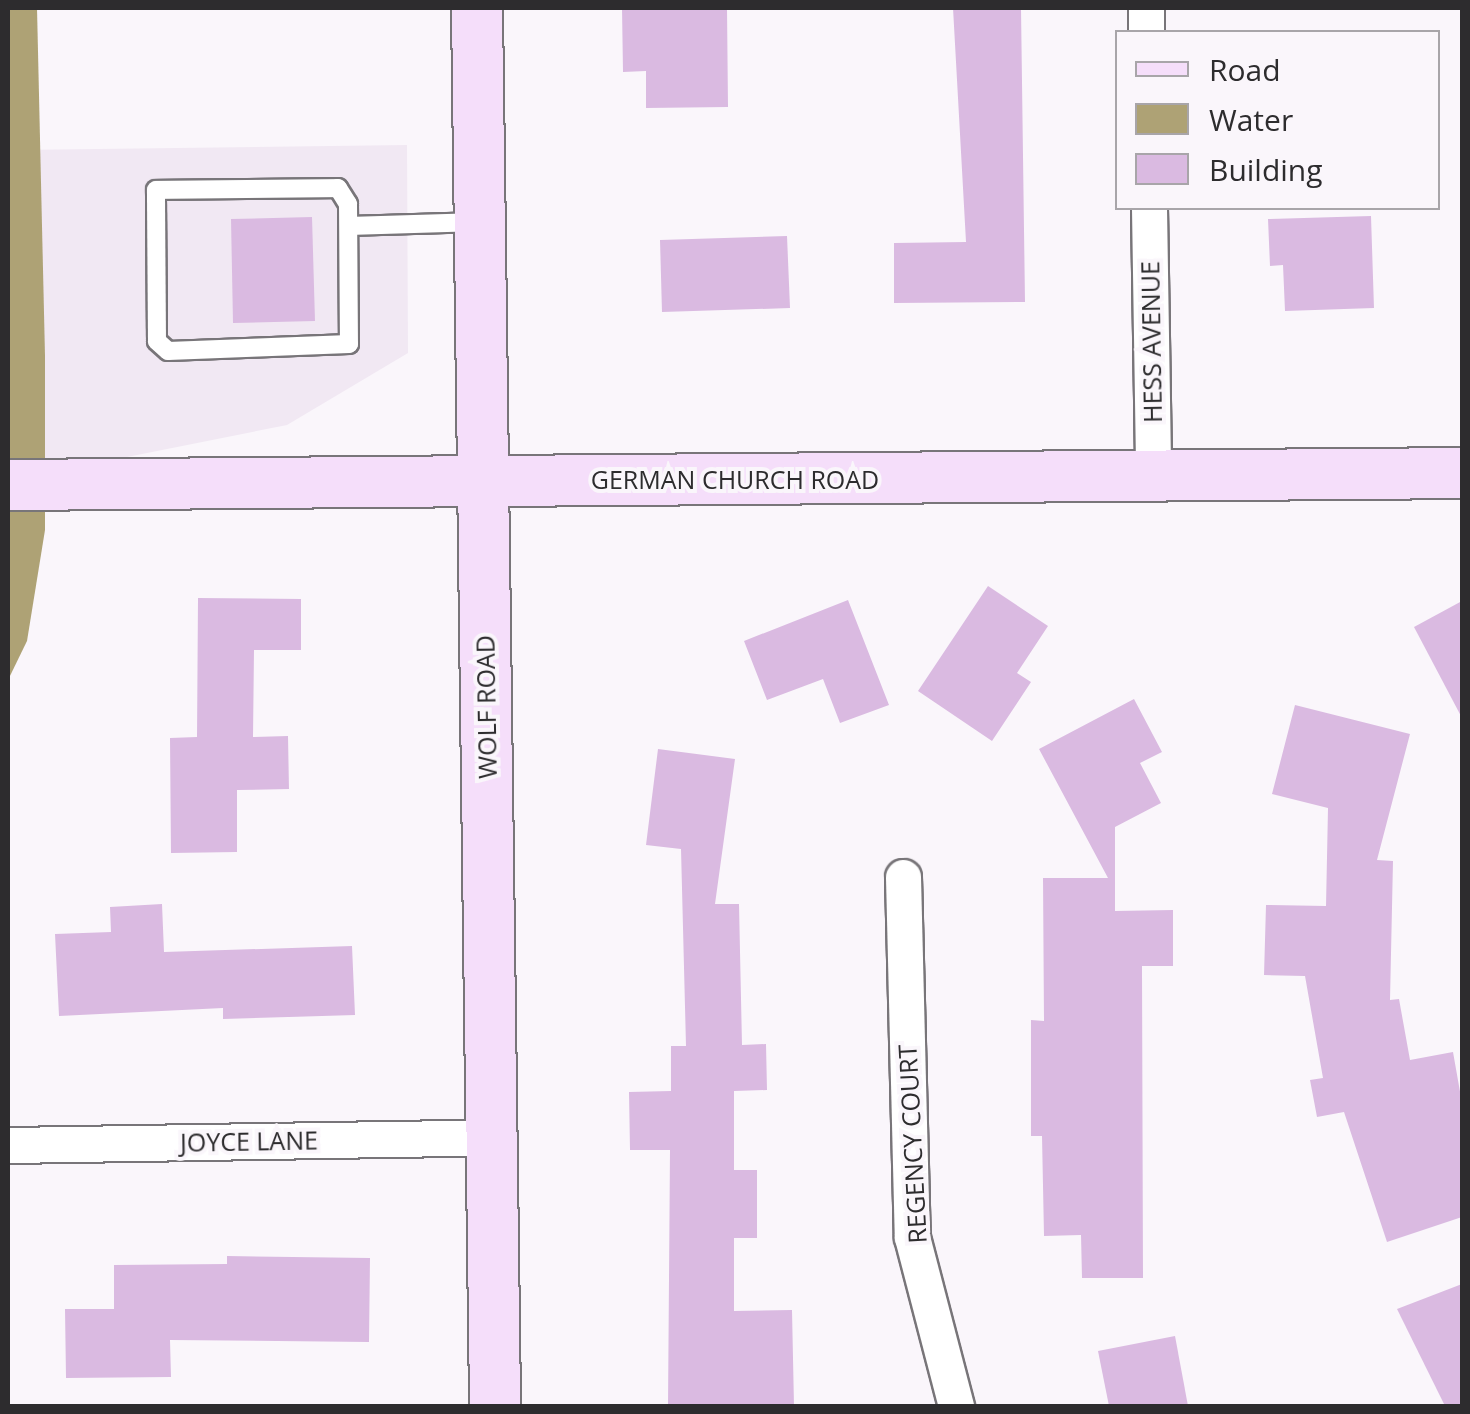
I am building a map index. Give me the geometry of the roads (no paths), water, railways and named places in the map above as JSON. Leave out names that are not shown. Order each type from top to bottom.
[{"type":"street","name":"WOLF ROAD","points":[[476,8],[495,1406]]},
{"type":"street","name":"HESS AVENUE","points":[[1148,210],[1153,476]]},
{"type":"street","name":"GERMAN CHURCH ROAD","points":[[30,485],[1462,473]]},
{"type":"street","name":"REGENCY COURT","points":[[903,877],[912,1237],[956,1406]]},
{"type":"street","name":"JOYCE LANE","points":[[8,1146],[491,1137]]},
{"type":"lane","points":[[338,188],[348,204],[349,226],[349,344],[168,351],[158,341],[156,190],[338,188]]},
{"type":"lane","points":[[349,226],[480,222]]},
{"type":"water","points":[[8,8],[37,8],[45,530],[27,641],[8,680]]}]
